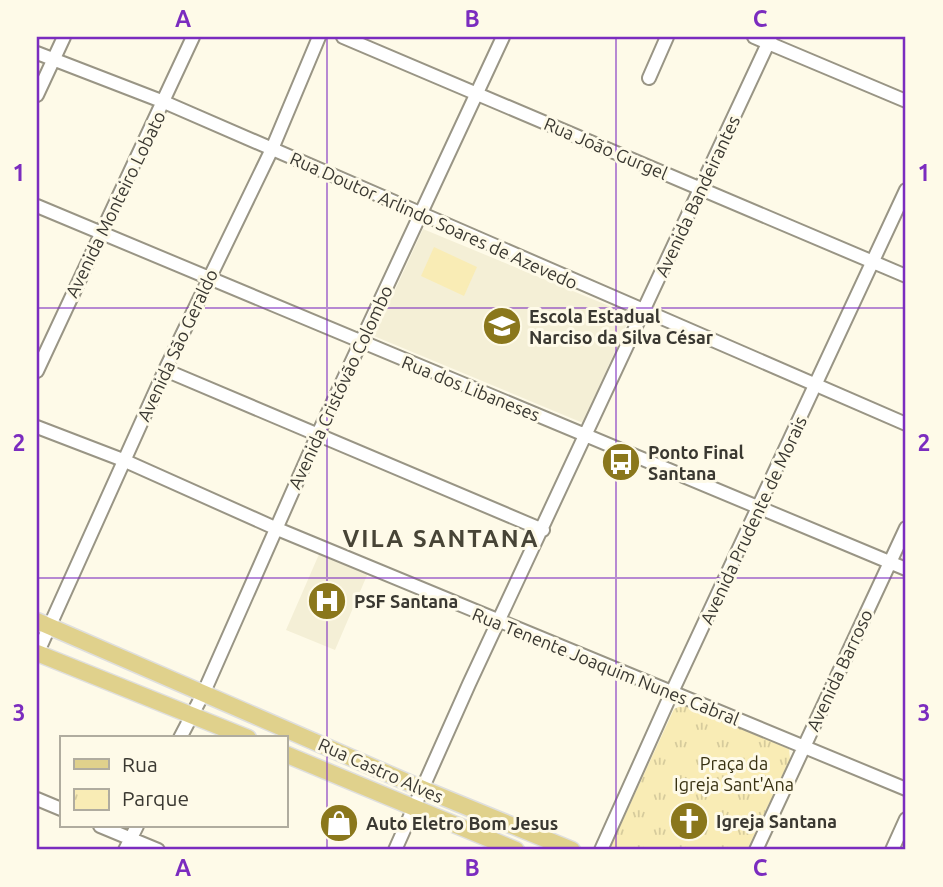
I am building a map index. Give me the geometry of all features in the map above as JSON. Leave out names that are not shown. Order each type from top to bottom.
[{"type":"main road","name":"Rua Castro Alves","points":[[43,623],[423,789],[572,850]]},
{"type":"main road","points":[[37,653],[243,736]]},
{"type":"main road","name":"Rua Castro Alves","points":[[287,755],[516,850]]},
{"type":"street","points":[[37,95],[64,37]]},
{"type":"street","name":"Avenida Monteiro Lobato","points":[[37,371],[193,37]]},
{"type":"street","name":"Avenida São Geraldo","points":[[37,653],[43,623],[272,149],[319,37]]},
{"type":"street","name":"Rua João Gurgel","points":[[343,37],[906,276]]},
{"type":"street","name":"Avenida Cristóvão Colombo","points":[[181,736],[204,692],[275,528],[503,37]]},
{"type":"street","points":[[649,78],[667,37]]},
{"type":"street","points":[[754,37],[769,40],[906,102]]},
{"type":"street","name":"Avenida Bandeirantes","points":[[395,850],[769,40]]},
{"type":"street","name":"Rua Doutor Arlindo Soares de Azevedo","points":[[37,53],[164,102],[906,424]]},
{"type":"street","name":"Avenida Prudente de Morais","points":[[601,850],[906,190]]},
{"type":"street","name":"Rua dos Libaneses","points":[[37,206],[906,569]]},
{"type":"street","points":[[165,370],[542,530]]},
{"type":"street","name":"Rua Tenente Joaquim Nunes Cabral","points":[[37,427],[123,460],[275,528],[906,789]]},
{"type":"street","name":"Avenida Barroso","points":[[756,850],[906,528]]},
{"type":"street","points":[[37,799],[60,809]]},
{"type":"street","points":[[892,850],[906,819]]},
{"type":"street","points":[[103,828],[128,844],[158,850]]},
{"type":"street","points":[[128,844],[136,828]]},
{"type":"shaded area","name":"Escola Estadual Narciso da Silva César","points":[[423,229],[631,315],[583,423],[374,336]]},
{"type":"shaded area","name":"PSF Santana","points":[[320,552],[368,573],[335,650],[286,630]]},
{"type":"green space","points":[[434,247],[477,267],[464,296],[421,276]]},
{"type":"green space","name":"Praça da Igreja Sant'Ana","points":[[685,704],[789,749],[790,759],[747,850],[609,850],[674,709]]},
{"type":"place","name":"Escola Estadual Narciso da Silva César","points":[[502,326]]},
{"type":"place","name":"Ponto Final Santana","points":[[621,462]]},
{"type":"place","name":"PSF Santana","points":[[327,601]]},
{"type":"place","name":"Igreja Santana","points":[[689,821]]},
{"type":"place","name":"Auto Eletro Bom Jesus","points":[[339,823]]},
{"type":"district","name":"VILA SANTANA","points":[[441,538]]}]
